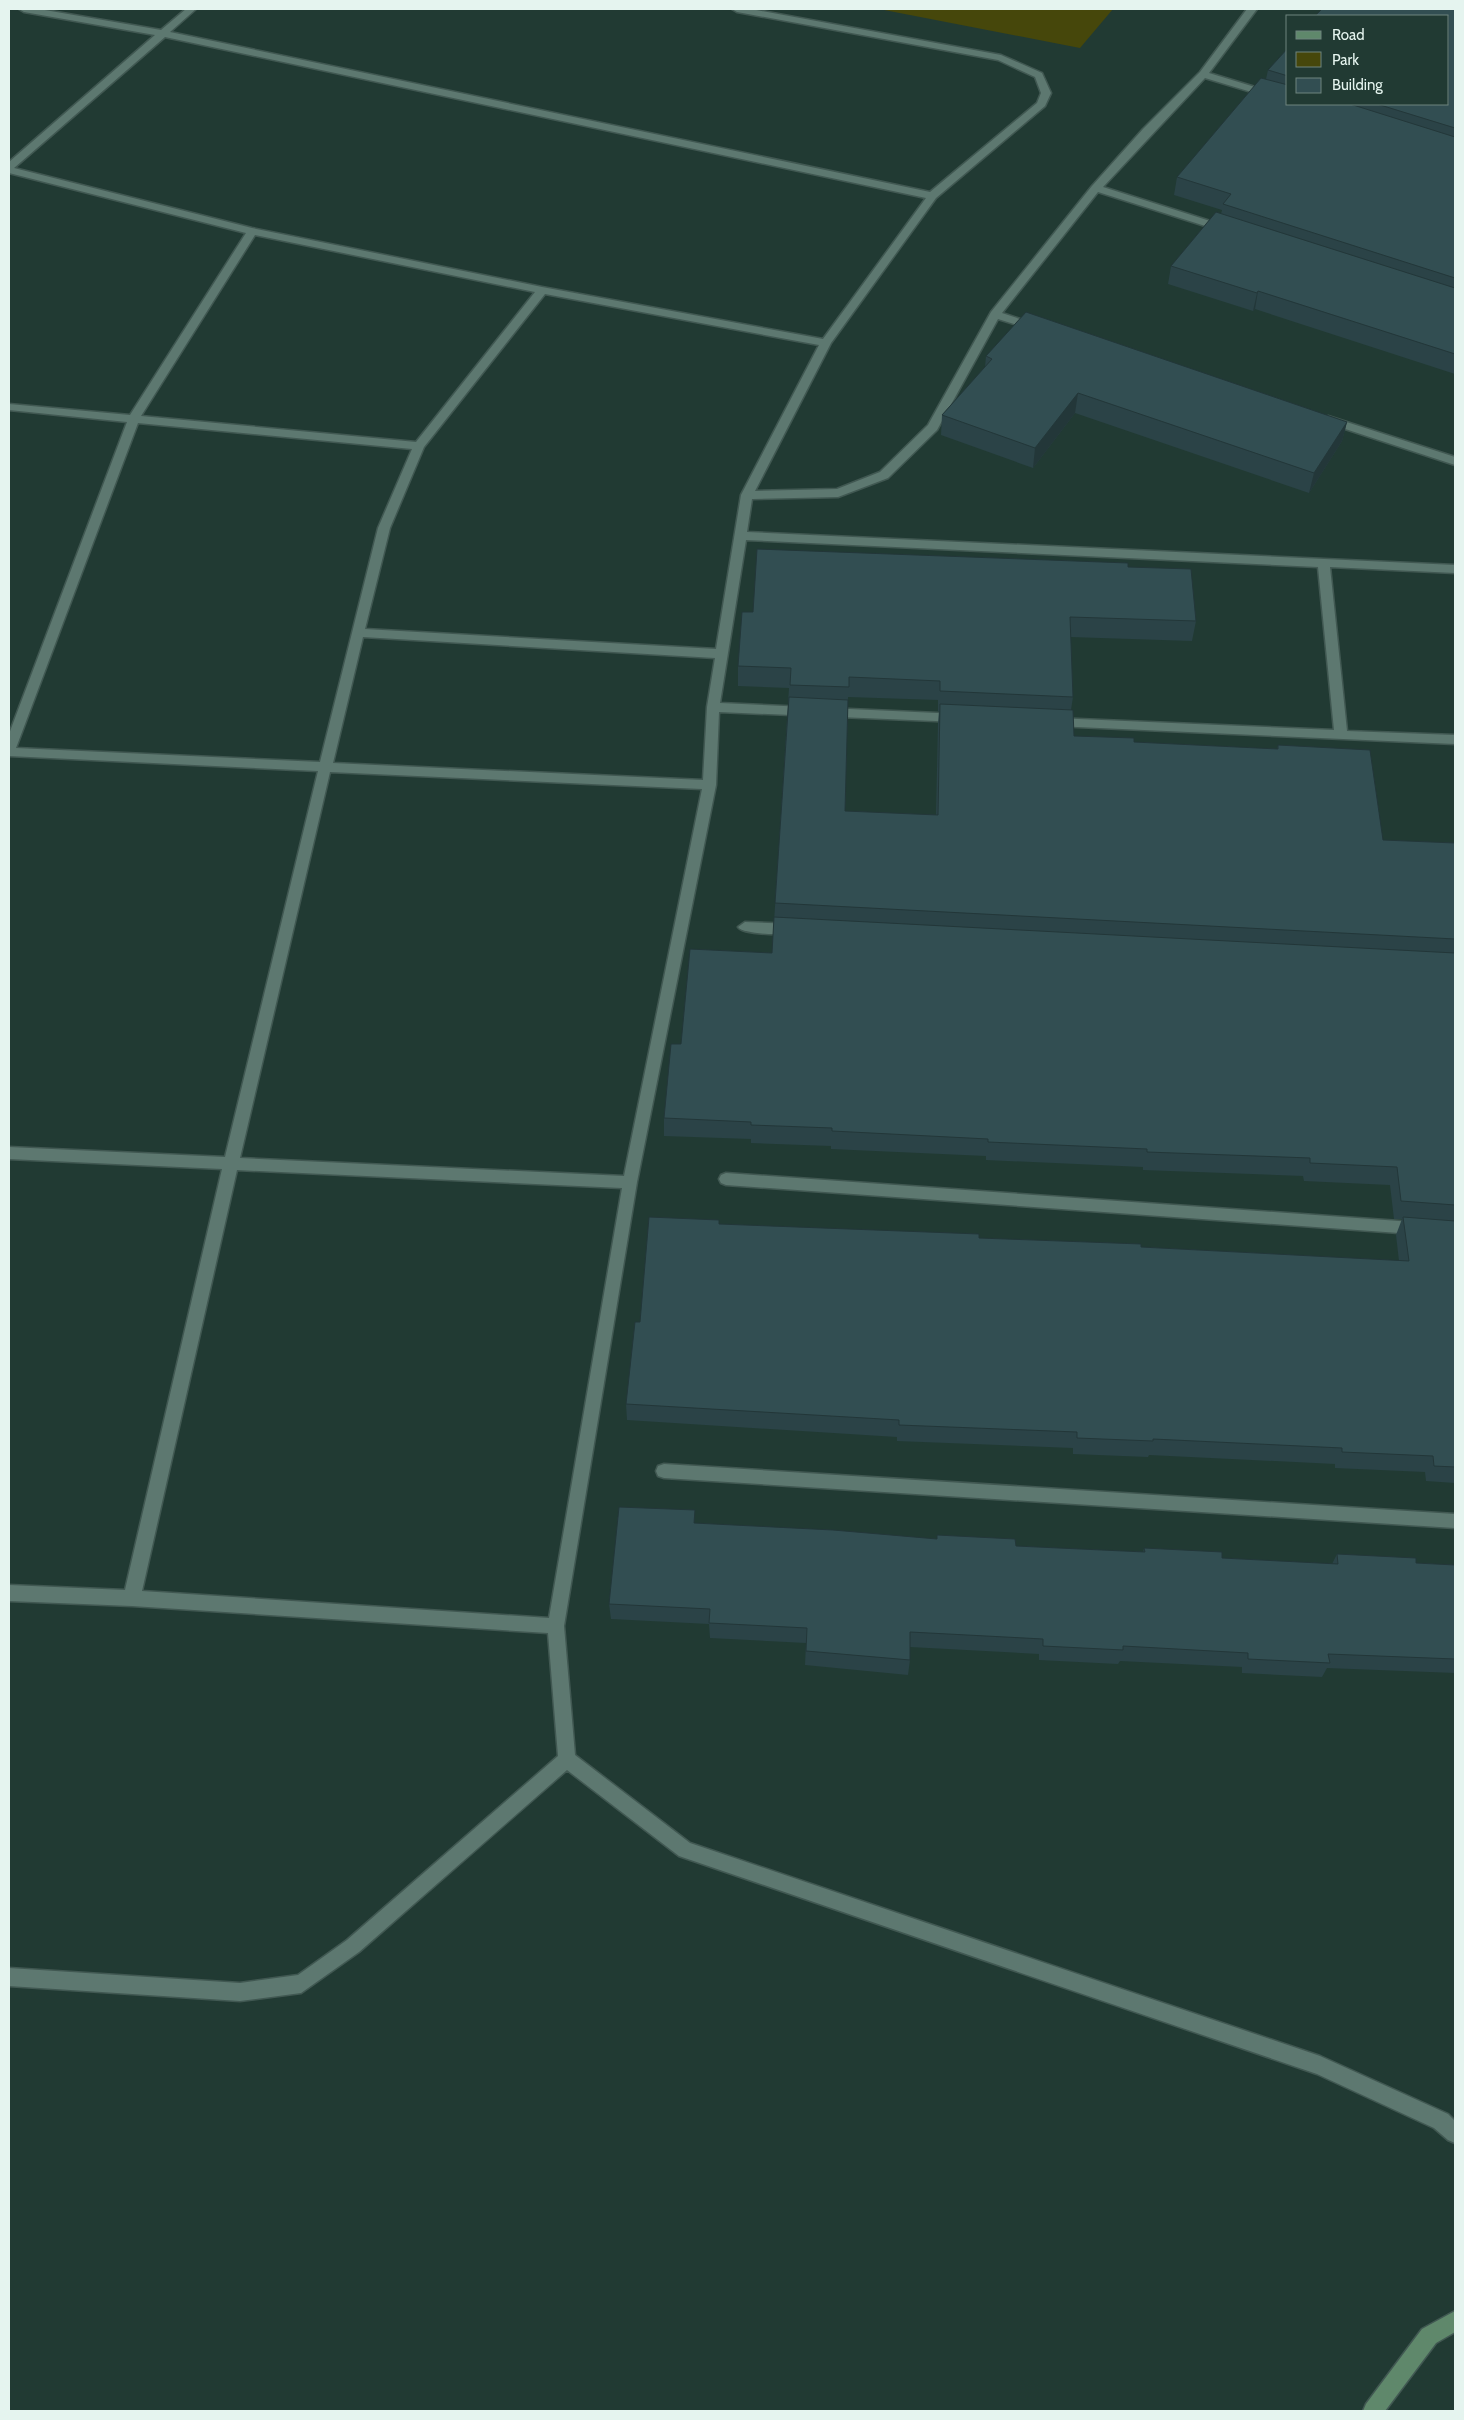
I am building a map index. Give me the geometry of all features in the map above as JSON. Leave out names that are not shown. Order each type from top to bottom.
[{"type":"street","points":[[24,9],[164,34],[932,196]]},
{"type":"street","points":[[9,169],[191,9]]},
{"type":"street","points":[[737,9],[1000,58],[1039,75],[1046,93],[1041,104],[932,196],[826,343],[747,495],[713,707],[709,785],[630,1182],[556,1626],[567,1759],[685,1850],[1320,2065],[1441,2120],[1455,2133]]},
{"type":"street","points":[[747,495],[838,493],[884,475],[933,427],[995,314],[1096,188],[1147,131],[1204,74],[1252,9]]},
{"type":"street","points":[[1204,74],[1286,99]]},
{"type":"street","points":[[9,169],[252,231],[542,290],[826,343]]},
{"type":"street","points":[[1096,188],[1238,233]]},
{"type":"street","points":[[252,231],[134,418],[9,751],[709,785]]},
{"type":"street","points":[[132,1598],[231,1164],[384,528],[419,446],[542,290]]},
{"type":"street","points":[[995,314],[1051,332]]},
{"type":"street","points":[[9,407],[419,446]]},
{"type":"street","points":[[1314,416],[1455,461]]},
{"type":"street","points":[[739,536],[1455,569]]},
{"type":"street","points":[[1324,563],[1341,734]]},
{"type":"street","points":[[358,633],[722,654]]},
{"type":"street","points":[[713,707],[972,718]]},
{"type":"street","points":[[1042,721],[1455,740]]},
{"type":"street","points":[[745,927],[804,930]]},
{"type":"street","points":[[9,1153],[630,1182]]},
{"type":"street","points":[[726,1180],[1455,1231]]},
{"type":"street","points":[[664,1471],[1455,1521]]},
{"type":"street","points":[[9,1593],[132,1598],[556,1626]]},
{"type":"street","points":[[9,1977],[240,1992],[301,1984],[353,1946],[567,1759]]},
{"type":"street","points":[[1373,2411],[1429,2336],[1455,2321]]},
{"type":"green space","points":[[879,9],[1113,9],[1080,48]]},
{"type":"building","points":[[1322,9],[1455,9],[1455,128],[1380,105],[1449,105],[1449,15],[1316,15]]},
{"type":"building","points":[[1286,50],[1286,75],[1268,70]]},
{"type":"building","points":[[1261,78],[1286,84],[1286,105],[1353,105],[1455,137],[1455,278],[1223,204],[1231,194],[1177,177]]},
{"type":"building","points":[[1216,212],[1455,288],[1455,354],[1258,291],[1257,293],[1171,266]]},
{"type":"building","points":[[1026,312],[1347,422],[1314,473],[1078,393],[1035,448],[942,415],[992,359],[986,356]]},
{"type":"building","points":[[757,549],[1128,563],[1128,567],[1191,569],[1196,621],[1070,617],[1073,697],[940,691],[940,681],[849,677],[849,687],[790,685],[791,668],[738,666],[742,612],[753,612]]},
{"type":"building","points":[[789,697],[848,700],[845,811],[938,815],[940,704],[1073,710],[1074,736],[1134,738],[1134,742],[1278,749],[1278,745],[1370,750],[1383,840],[1455,843],[1455,939],[775,903]]},
{"type":"building","points":[[774,917],[1455,953],[1455,1205],[1401,1201],[1397,1167],[1310,1163],[1310,1158],[1147,1152],[1147,1149],[988,1142],[988,1139],[832,1131],[832,1128],[751,1125],[751,1122],[664,1118],[671,1044],[681,1044],[690,949],[772,953]]},
{"type":"building","points":[[649,1217],[719,1220],[719,1224],[979,1234],[979,1238],[1141,1244],[1141,1247],[1409,1261],[1403,1217],[1455,1221],[1455,1467],[1434,1466],[1433,1456],[1342,1452],[1342,1448],[1153,1439],[1153,1441],[1077,1438],[1077,1432],[899,1425],[899,1420],[626,1404],[635,1322],[640,1322]]},
{"type":"building","points":[[619,1507],[695,1510],[694,1523],[833,1530],[937,1539],[937,1535],[1015,1539],[1016,1546],[1145,1552],[1144,1548],[1222,1552],[1222,1558],[1338,1564],[1337,1554],[1416,1558],[1416,1563],[1455,1565],[1455,1659],[1328,1654],[1330,1663],[1248,1659],[1248,1653],[1123,1646],[1123,1650],[1043,1646],[1043,1639],[910,1632],[910,1660],[806,1651],[807,1628],[709,1623],[710,1609],[609,1604]]}]
